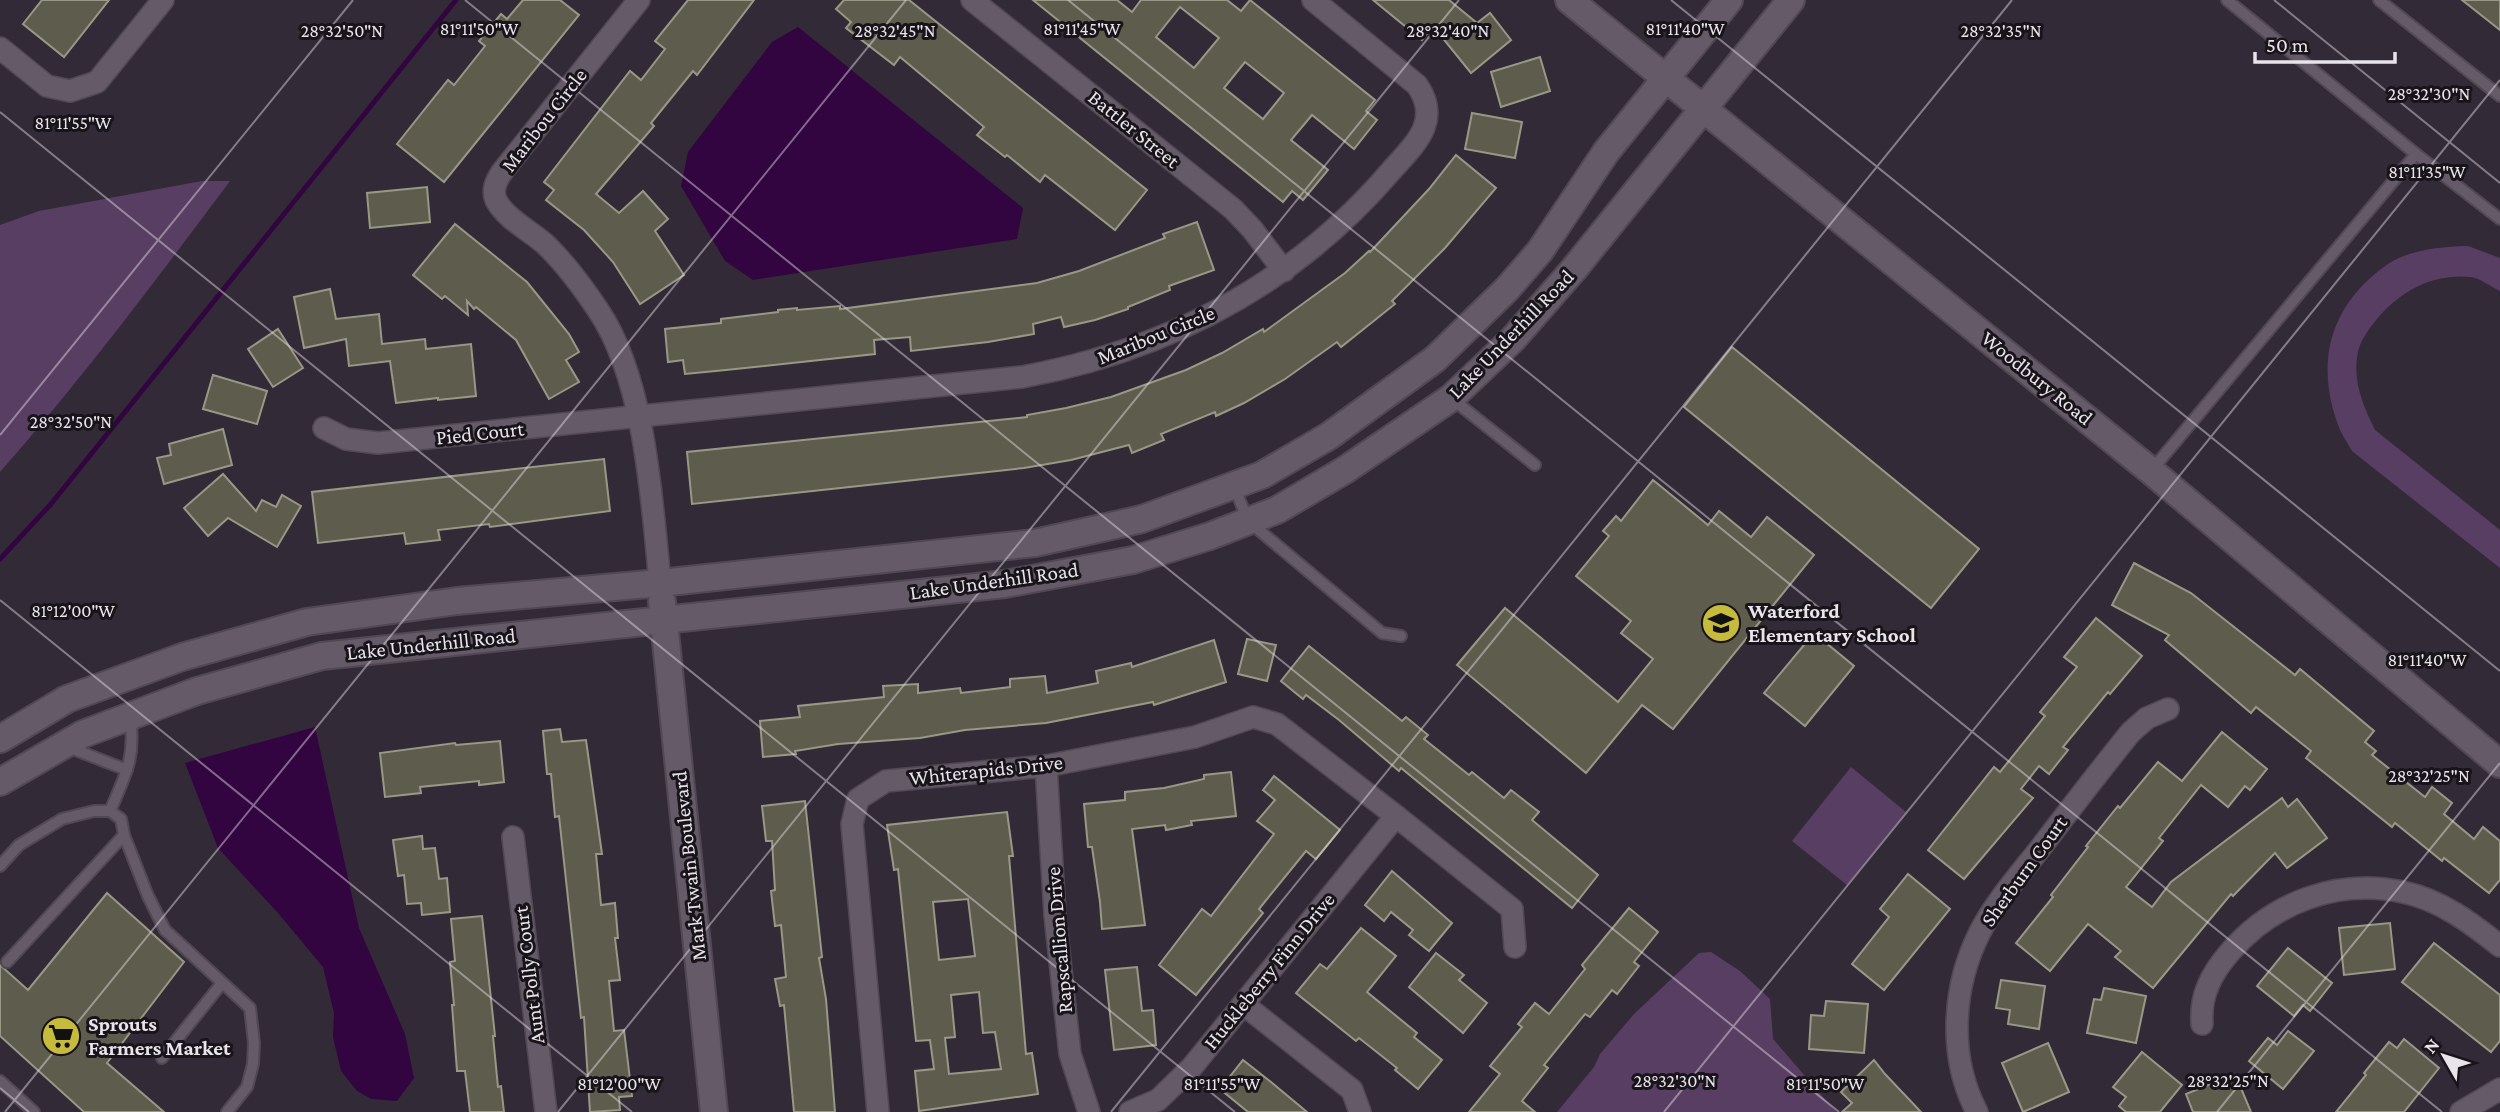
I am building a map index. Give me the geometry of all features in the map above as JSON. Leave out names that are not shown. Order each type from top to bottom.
[{"type":"street","points":[[0,48],[47,86],[71,91],[97,82],[163,0]]},
{"type":"street","name":"Maribou Circle","points":[[639,0],[502,172],[494,187],[494,195],[502,208],[559,259],[601,314],[620,351],[640,417],[664,619]]},
{"type":"street","name":"Battler Street","points":[[972,0],[1234,209],[1244,218],[1284,271]]},
{"type":"street","name":"Maribou Circle","points":[[640,417],[1022,377],[1048,372],[1104,358],[1162,337],[1232,303],[1284,271],[1339,226],[1381,183],[1416,142],[1428,119],[1428,107],[1417,85],[1313,0]]},
{"type":"street","name":"Woodbury Road","points":[[1569,0],[2151,471],[2500,764]]},
{"type":"street","name":"Lake Underhill Road","points":[[0,738],[67,699],[182,657],[307,622],[457,601],[660,583],[1035,542],[1142,519],[1262,475],[1329,436],[1435,359],[1530,264],[1596,166],[1729,0]]},
{"type":"street","name":"Lake Underhill Road","points":[[0,782],[83,734],[197,691],[323,656],[1005,584],[1133,560],[1210,536],[1278,510],[1345,470],[1451,398],[1513,339],[1559,287],[1791,0]]},
{"type":"street","name":"Pied Court","points":[[324,428],[346,439],[378,443],[640,417]]},
{"type":"street","name":"Mark Twain Boulevard","points":[[664,619],[715,1112]]},
{"type":"street","name":"Sherburn Court","points":[[1977,1112],[1963,1072],[1957,1014],[1964,971],[1980,931],[2037,852],[2131,733],[2147,718],[2168,709]]},
{"type":"street","name":"Whiterapids Drive","points":[[878,1112],[852,824],[858,799],[886,781],[1046,766],[1195,737],[1253,717],[1278,724],[1511,909],[1516,947]]},
{"type":"street","name":"Rapscallion Drive","points":[[1046,766],[1055,915],[1070,1054],[1089,1112]]},
{"type":"street","name":"Huckleberry Finn Drive","points":[[1130,1112],[1158,1100],[1192,1067],[1396,816]]},
{"type":"street","name":"Aunt Polly Court","points":[[513,837],[546,1112]]},
{"type":"street","points":[[2202,1024],[2202,1000],[2206,988],[2232,950],[2265,919],[2311,896],[2359,888],[2403,892],[2447,908],[2500,946]]},
{"type":"street","points":[[1243,1004],[1352,1090],[1360,1112]]},
{"type":"street","points":[[2461,1112],[2500,1089]]},
{"type":"lane","points":[[2228,0],[2500,219]]},
{"type":"lane","points":[[2379,0],[2500,96]]},
{"type":"lane","points":[[2151,471],[2416,154]]},
{"type":"lane","points":[[1451,398],[1535,465]]},
{"type":"lane","points":[[1234,486],[1248,521],[1382,633],[1401,636]]},
{"type":"lane","points":[[110,811],[127,770],[134,741],[130,716]]},
{"type":"lane","points":[[63,745],[127,770]]},
{"type":"lane","points":[[0,866],[19,845],[62,819],[93,811],[110,811],[121,819],[124,835],[148,896],[165,930],[250,1008],[254,1043],[253,1064],[247,1087],[227,1112]]},
{"type":"lane","points":[[7,962],[124,835]]},
{"type":"lane","points":[[162,1058],[222,983]]},
{"type":"lane","points":[[0,1081],[34,1112]]},
{"type":"shaded area","points":[[798,27],[1023,208],[1017,239],[753,280],[725,261],[681,186],[688,152],[772,42]]},
{"type":"shaded area","points":[[202,181],[230,181],[89,365],[0,472],[0,225],[39,211]]},
{"type":"shaded area","points":[[2468,246],[2500,258],[2500,291],[2471,277],[2442,278],[2416,287],[2393,303],[2368,330],[2359,348],[2356,373],[2363,402],[2375,430],[2500,530],[2500,568],[2352,451],[2338,426],[2329,386],[2329,351],[2333,334],[2349,302],[2361,287],[2384,267],[2408,255],[2433,249]]},
{"type":"shaded area","points":[[315,727],[359,928],[405,1034],[414,1078],[397,1101],[371,1099],[357,1091],[341,1071],[333,1037],[334,1013],[323,967],[218,848],[185,763]]},
{"type":"shaded area","points":[[1851,767],[1906,812],[1847,885],[1792,841]]},
{"type":"shaded area","points":[[1711,952],[1740,971],[1770,999],[1773,1039],[1836,1112],[1557,1112],[1634,1014],[1699,953]]},
{"type":"building","points":[[42,0],[109,0],[64,57],[23,24]]},
{"type":"building","points":[[523,0],[560,0],[579,15],[444,182],[397,144],[448,80],[454,85],[485,46],[479,41],[501,14],[507,19]]},
{"type":"building","points":[[688,0],[754,0],[697,75],[693,71],[651,123],[654,126],[596,194],[619,213],[643,191],[668,219],[655,231],[684,275],[640,304],[613,262],[584,230],[546,200],[554,190],[544,182],[630,71],[641,80],[665,49],[655,41]]},
{"type":"building","points":[[844,0],[909,0],[1147,190],[1115,230],[1045,175],[1040,182],[977,135],[984,127],[900,57],[894,65],[846,28],[851,22],[836,9]]},
{"type":"building","points":[[1033,0],[1117,0],[1132,12],[1141,0],[1227,0],[1241,11],[1250,0],[1375,100],[1366,111],[1377,120],[1354,149],[1312,115],[1291,140],[1328,170],[1303,200],[1292,191],[1283,202]],"holes":[[[1180,7],[1219,38],[1194,68],[1156,37]],[[1245,62],[1284,93],[1263,119],[1224,88]]]},
{"type":"building","points":[[1373,0],[1449,0],[1477,23],[1490,13],[1511,40],[1471,73],[1433,26],[1422,40]]},
{"type":"building","points":[[2462,0],[2500,0],[2500,30]]},
{"type":"building","points":[[1540,57],[1550,91],[1501,107],[1491,72]]},
{"type":"building","points":[[1472,113],[1522,122],[1515,158],[1465,149]]},
{"type":"building","points":[[1456,155],[1496,188],[1445,248],[1392,301],[1395,304],[1341,347],[1337,342],[1285,379],[1244,403],[1216,416],[1215,412],[1161,434],[1164,440],[1132,453],[1129,445],[1071,460],[1024,468],[692,504],[687,452],[1027,417],[1111,397],[1186,370],[1263,329],[1264,332],[1345,273],[1370,252],[1429,189]]},
{"type":"building","points":[[427,187],[430,222],[370,228],[367,193]]},
{"type":"building","points":[[1197,222],[1214,270],[1169,286],[1170,290],[1095,320],[1064,327],[1061,317],[1033,324],[1034,334],[911,351],[910,337],[874,340],[875,354],[726,370],[685,374],[683,360],[668,362],[665,329],[721,323],[721,319],[778,310],[840,306],[840,309],[1037,283],[1079,271],[1165,238],[1163,234]]},
{"type":"building","points":[[455,224],[527,282],[569,334],[579,352],[566,360],[579,382],[549,399],[516,340],[467,301],[468,315],[445,296],[442,299],[413,275]]},
{"type":"building","points":[[330,289],[336,319],[379,314],[382,344],[425,339],[426,349],[471,344],[476,396],[396,403],[390,361],[349,366],[346,339],[304,348],[294,297]]},
{"type":"building","points":[[278,329],[303,368],[273,387],[248,349]]},
{"type":"building","points":[[1732,347],[1979,549],[1931,608],[1684,407]]},
{"type":"building","points":[[213,375],[267,391],[257,424],[203,409]]},
{"type":"building","points":[[223,429],[232,465],[164,484],[157,458],[171,455],[169,444]]},
{"type":"building","points":[[604,459],[610,511],[490,527],[489,524],[438,530],[440,540],[406,544],[404,533],[318,543],[312,492]]},
{"type":"building","points":[[223,474],[256,511],[262,500],[276,507],[282,495],[301,506],[277,547],[228,518],[208,536],[184,508]]},
{"type":"building","points":[[1653,480],[1708,525],[1719,511],[1751,537],[1767,517],[1814,555],[1673,729],[1642,705],[1586,773],[1457,665],[1505,608],[1618,702],[1653,659],[1621,633],[1631,621],[1576,576],[1609,536],[1603,531],[1616,516],[1621,521]]},
{"type":"building","points":[[2134,563],[2191,593],[2295,675],[2300,669],[2374,731],[2365,742],[2376,751],[2372,755],[2425,797],[2432,787],[2452,803],[2444,814],[2474,839],[2483,827],[2500,841],[2500,880],[2489,893],[2444,858],[2442,861],[2395,823],[2392,827],[2306,758],[2311,751],[2256,707],[2251,713],[2165,640],[2169,635],[2112,605]]},
{"type":"building","points":[[2096,618],[2142,656],[2063,747],[2068,750],[2049,774],[2039,766],[2021,789],[2033,798],[1964,879],[1928,850],[1994,767],[2000,772],[2045,716],[2040,712],[2077,667],[2064,657]]},
{"type":"building","points":[[1814,633],[1854,666],[1805,726],[1764,693]]},
{"type":"building","points":[[1247,639],[1276,645],[1267,681],[1238,674]]},
{"type":"building","points":[[1214,640],[1226,682],[1154,705],[1153,702],[1046,723],[965,730],[920,738],[838,744],[795,751],[796,754],[763,757],[760,721],[800,717],[798,706],[884,697],[883,686],[918,684],[918,693],[960,688],[961,693],[1010,687],[1010,679],[1045,676],[1047,693],[1098,683],[1096,671],[1131,663],[1132,667]]},
{"type":"building","points":[[1309,646],[1402,721],[1406,717],[1428,735],[1424,739],[1469,775],[1472,772],[1504,798],[1511,790],[1539,812],[1532,820],[1598,875],[1572,908],[1401,768],[1399,771],[1339,720],[1306,695],[1303,699],[1281,681]]},
{"type":"building","points":[[560,729],[562,742],[586,740],[602,854],[596,854],[601,905],[615,903],[618,938],[615,938],[620,980],[609,981],[614,1031],[624,1030],[632,1096],[619,1097],[620,1110],[590,1112],[584,1017],[581,1018],[559,816],[555,817],[543,731]]},
{"type":"building","points":[[2222,732],[2267,769],[2250,790],[2245,786],[2228,807],[2201,785],[2159,838],[2163,841],[2126,887],[2152,907],[2171,882],[2282,798],[2288,807],[2297,799],[2327,838],[2287,868],[2275,853],[2233,896],[2231,894],[2153,988],[2115,957],[2121,951],[2088,924],[2050,971],[2016,943],[2053,897],[2051,895],[2088,847],[2086,846],[2158,762],[2182,781]]},
{"type":"building","points":[[500,741],[504,782],[479,785],[479,781],[420,787],[421,793],[385,797],[380,753],[455,743]]},
{"type":"building","points":[[1231,772],[1236,816],[1191,821],[1192,825],[1166,830],[1165,825],[1132,829],[1145,925],[1102,929],[1092,847],[1088,847],[1084,804],[1125,800],[1125,792],[1164,788],[1204,779],[1204,775]]},
{"type":"building","points":[[1274,776],[1340,830],[1316,859],[1306,851],[1259,909],[1263,913],[1196,995],[1159,965],[1202,909],[1211,916],[1274,834],[1257,821],[1275,800],[1263,790]]},
{"type":"building","points":[[805,801],[835,1112],[794,1112],[784,1005],[780,1006],[775,979],[786,977],[781,925],[775,926],[771,891],[775,890],[772,841],[766,841],[762,806]]},
{"type":"building","points":[[1007,812],[1013,856],[1009,856],[1026,1054],[1032,1053],[1038,1094],[919,1111],[915,1071],[934,1069],[930,1040],[916,1041],[898,869],[894,870],[887,825]],"holes":[[[968,899],[975,956],[939,960],[933,902]],[[979,992],[983,1033],[995,1032],[1001,1069],[949,1074],[945,1038],[955,1037],[951,995]]]},
{"type":"building","points":[[422,836],[423,849],[435,848],[439,879],[447,878],[450,912],[422,915],[421,903],[407,904],[404,875],[398,876],[393,840]]},
{"type":"building","points":[[1392,871],[1452,923],[1429,951],[1409,935],[1413,930],[1391,912],[1384,921],[1365,905]]},
{"type":"building","points":[[1908,874],[1950,909],[1884,990],[1852,964],[1889,917],[1880,909]]},
{"type":"building","points":[[107,893],[184,962],[107,1063],[164,1112],[84,1112],[0,1036],[0,965],[28,990]]},
{"type":"building","points":[[1629,908],[1658,932],[1634,962],[1639,966],[1617,994],[1612,990],[1590,1017],[1585,1014],[1544,1065],[1548,1068],[1522,1101],[1535,1112],[1469,1112],[1500,1074],[1490,1066],[1522,1027],[1518,1024],[1535,1003],[1549,1014],[1585,969],[1582,965]]},
{"type":"building","points":[[482,916],[498,1087],[501,1086],[504,1112],[470,1112],[465,1071],[457,1071],[450,962],[455,961],[451,919]]},
{"type":"building","points":[[2390,923],[2395,969],[2344,975],[2339,928]]},
{"type":"building","points":[[1361,928],[1396,956],[1367,992],[1417,1033],[1414,1037],[1442,1060],[1418,1089],[1395,1070],[1397,1068],[1359,1038],[1356,1041],[1296,993],[1320,964],[1327,969]]},
{"type":"building","points":[[2434,943],[2500,995],[2500,1041],[2491,1052],[2402,982]]},
{"type":"building","points":[[2288,948],[2332,983],[2310,1011],[2303,1005],[2294,1016],[2257,986]]},
{"type":"building","points":[[1436,953],[1464,975],[1459,980],[1487,1003],[1463,1033],[1409,987]]},
{"type":"building","points":[[1137,967],[1142,1011],[1153,1010],[1156,1045],[1114,1050],[1105,970]]},
{"type":"building","points":[[2001,980],[2045,986],[2039,1029],[2008,1024],[2010,1010],[1996,1008]]},
{"type":"building","points":[[2104,988],[2146,996],[2136,1043],[2087,1033],[2094,999],[2101,1000]]},
{"type":"building","points":[[1826,1001],[1868,1004],[1864,1053],[1809,1049],[1811,1015],[1824,1016]]},
{"type":"building","points":[[2288,1031],[2314,1051],[2283,1089],[2249,1061],[2268,1038],[2277,1045]]},
{"type":"building","points":[[2404,1039],[2439,1068],[2404,1112],[2336,1112],[2389,1042],[2397,1048]]},
{"type":"building","points":[[2048,1043],[2069,1092],[2023,1112],[2002,1063]]},
{"type":"building","points":[[2142,1052],[2182,1085],[2160,1112],[2126,1112],[2119,1106],[2126,1097],[2113,1087]]},
{"type":"building","points":[[1243,1060],[1307,1112],[1248,1112],[1220,1089]]},
{"type":"building","points":[[1874,1060],[1921,1112],[1842,1112],[1852,1103],[1841,1092]]},
{"type":"building","points":[[2235,1074],[2251,1112],[2193,1112],[2186,1094]]},
{"type":"waterway","points":[[0,559],[51,504],[456,0]]},
{"type":"place","name":"Waterford Elementary School","points":[[1721,623]]},
{"type":"place","name":"Sprouts Farmers Market","points":[[61,1036]]}]
